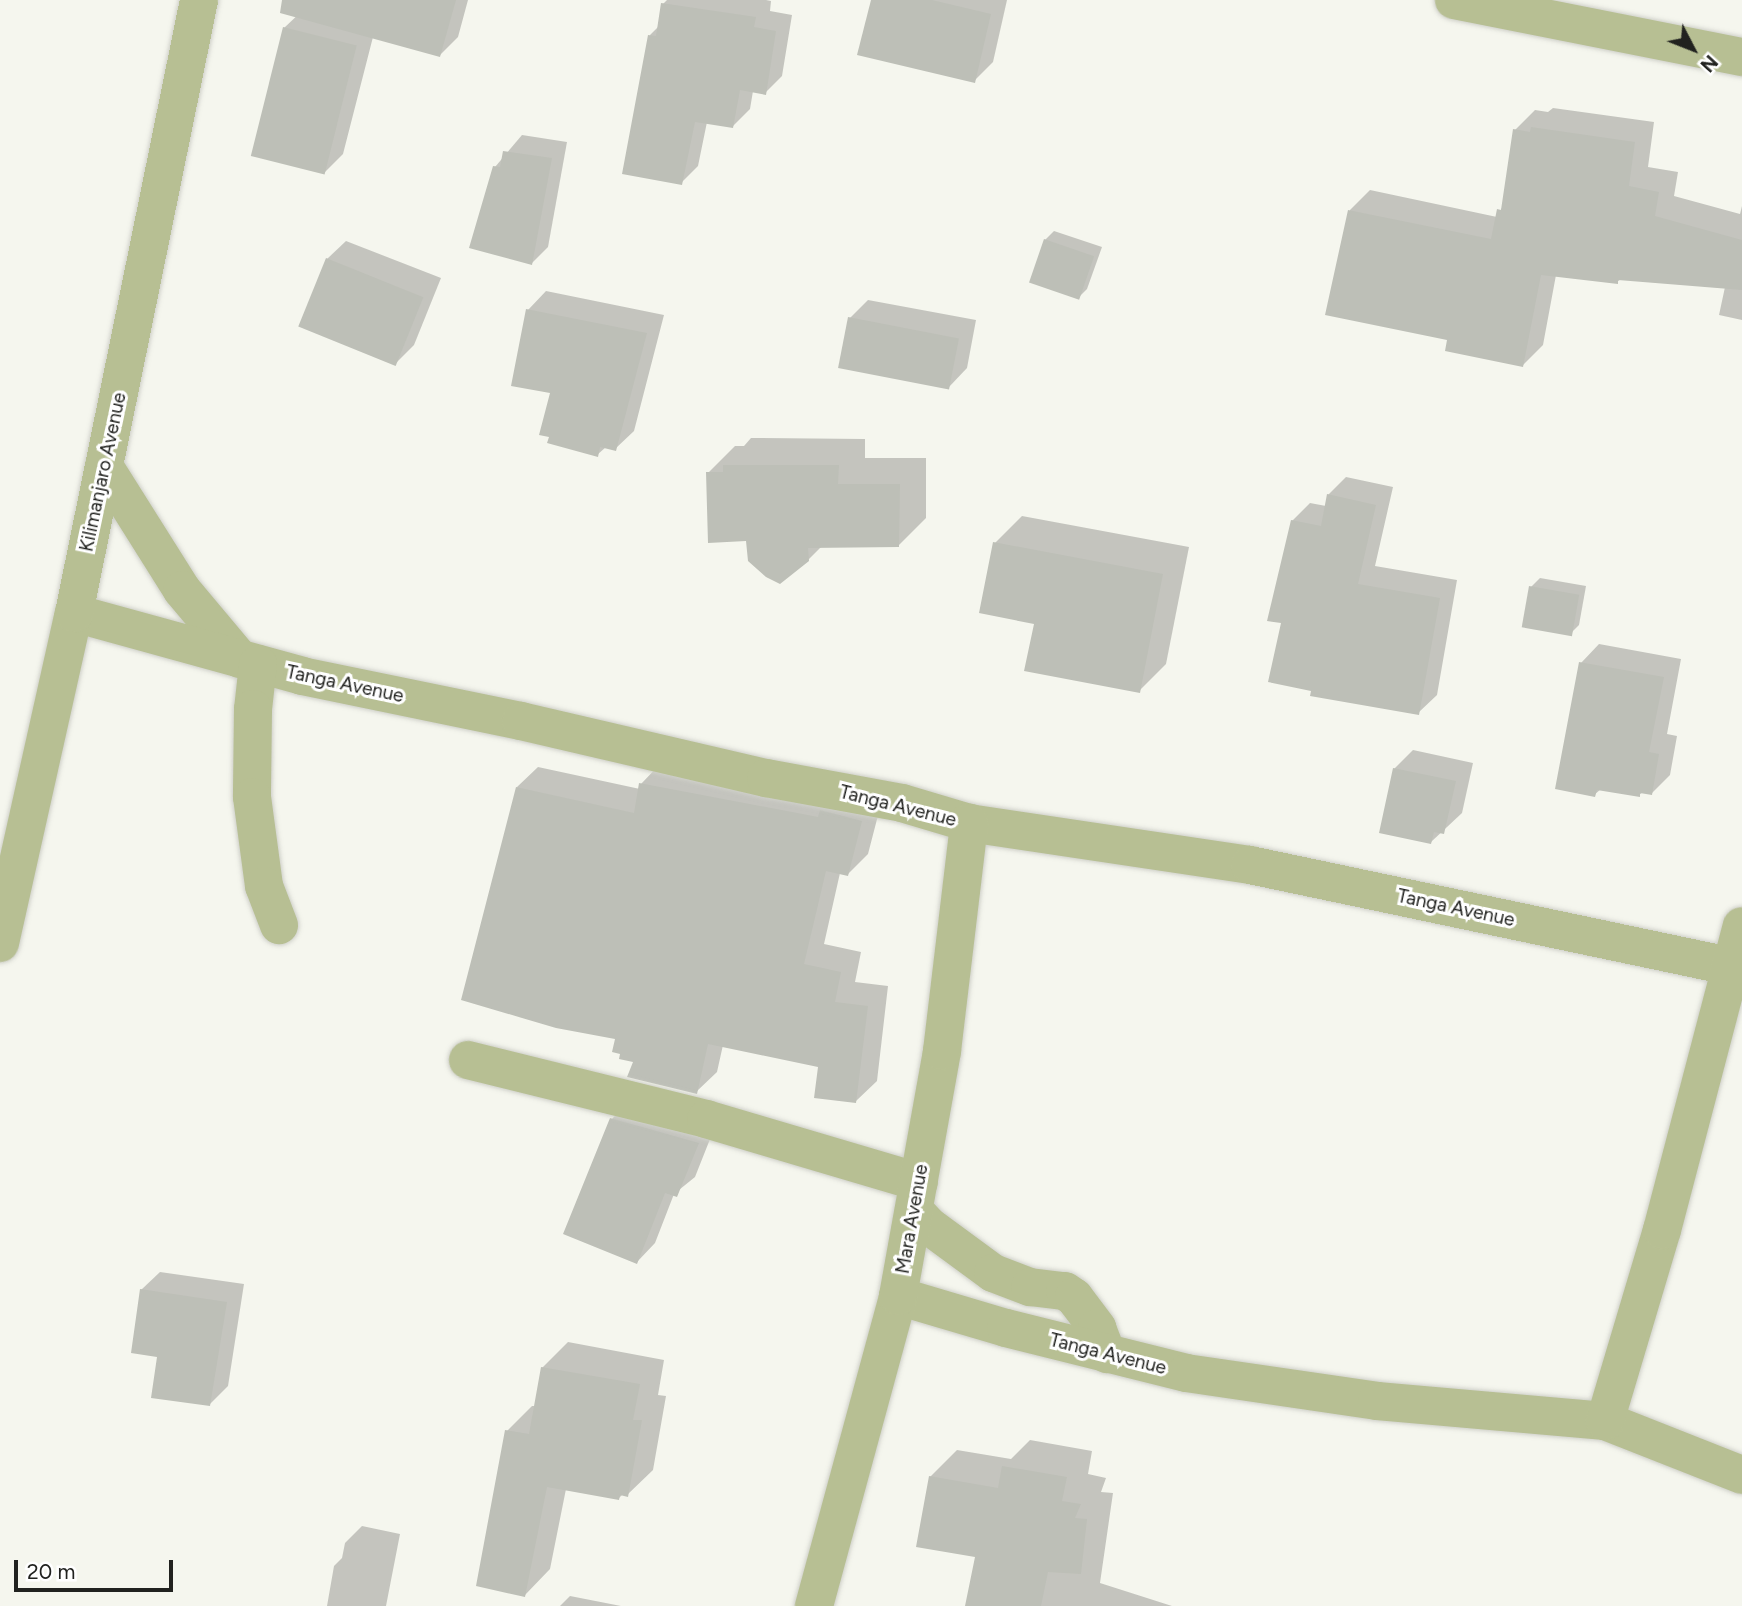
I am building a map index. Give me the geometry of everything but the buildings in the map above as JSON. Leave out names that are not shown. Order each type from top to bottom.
[{"type":"street","name":"Kilimanjaro Avenue","points":[[0,943],[74,613],[199,0]]},
{"type":"street","points":[[1454,0],[1742,57]]},
{"type":"street","points":[[104,466],[182,590],[249,662],[253,709],[252,797],[264,886],[279,925]]},
{"type":"street","name":"Tanga Avenue","points":[[74,613],[249,662],[765,778],[902,803],[969,823],[1250,865],[1729,966]]},
{"type":"street","name":"Mara Avenue","points":[[814,1606],[898,1296],[943,1051],[969,823]]},
{"type":"street","points":[[1605,1421],[1662,1230],[1729,966],[1742,926]]},
{"type":"street","points":[[468,1060],[706,1119],[916,1196],[929,1226],[993,1273],[1030,1287],[1065,1291],[1074,1297],[1091,1318],[1107,1354]]},
{"type":"street","name":"Tanga Avenue","points":[[898,1296],[1186,1373],[1377,1401],[1605,1421],[1742,1475]]}]
